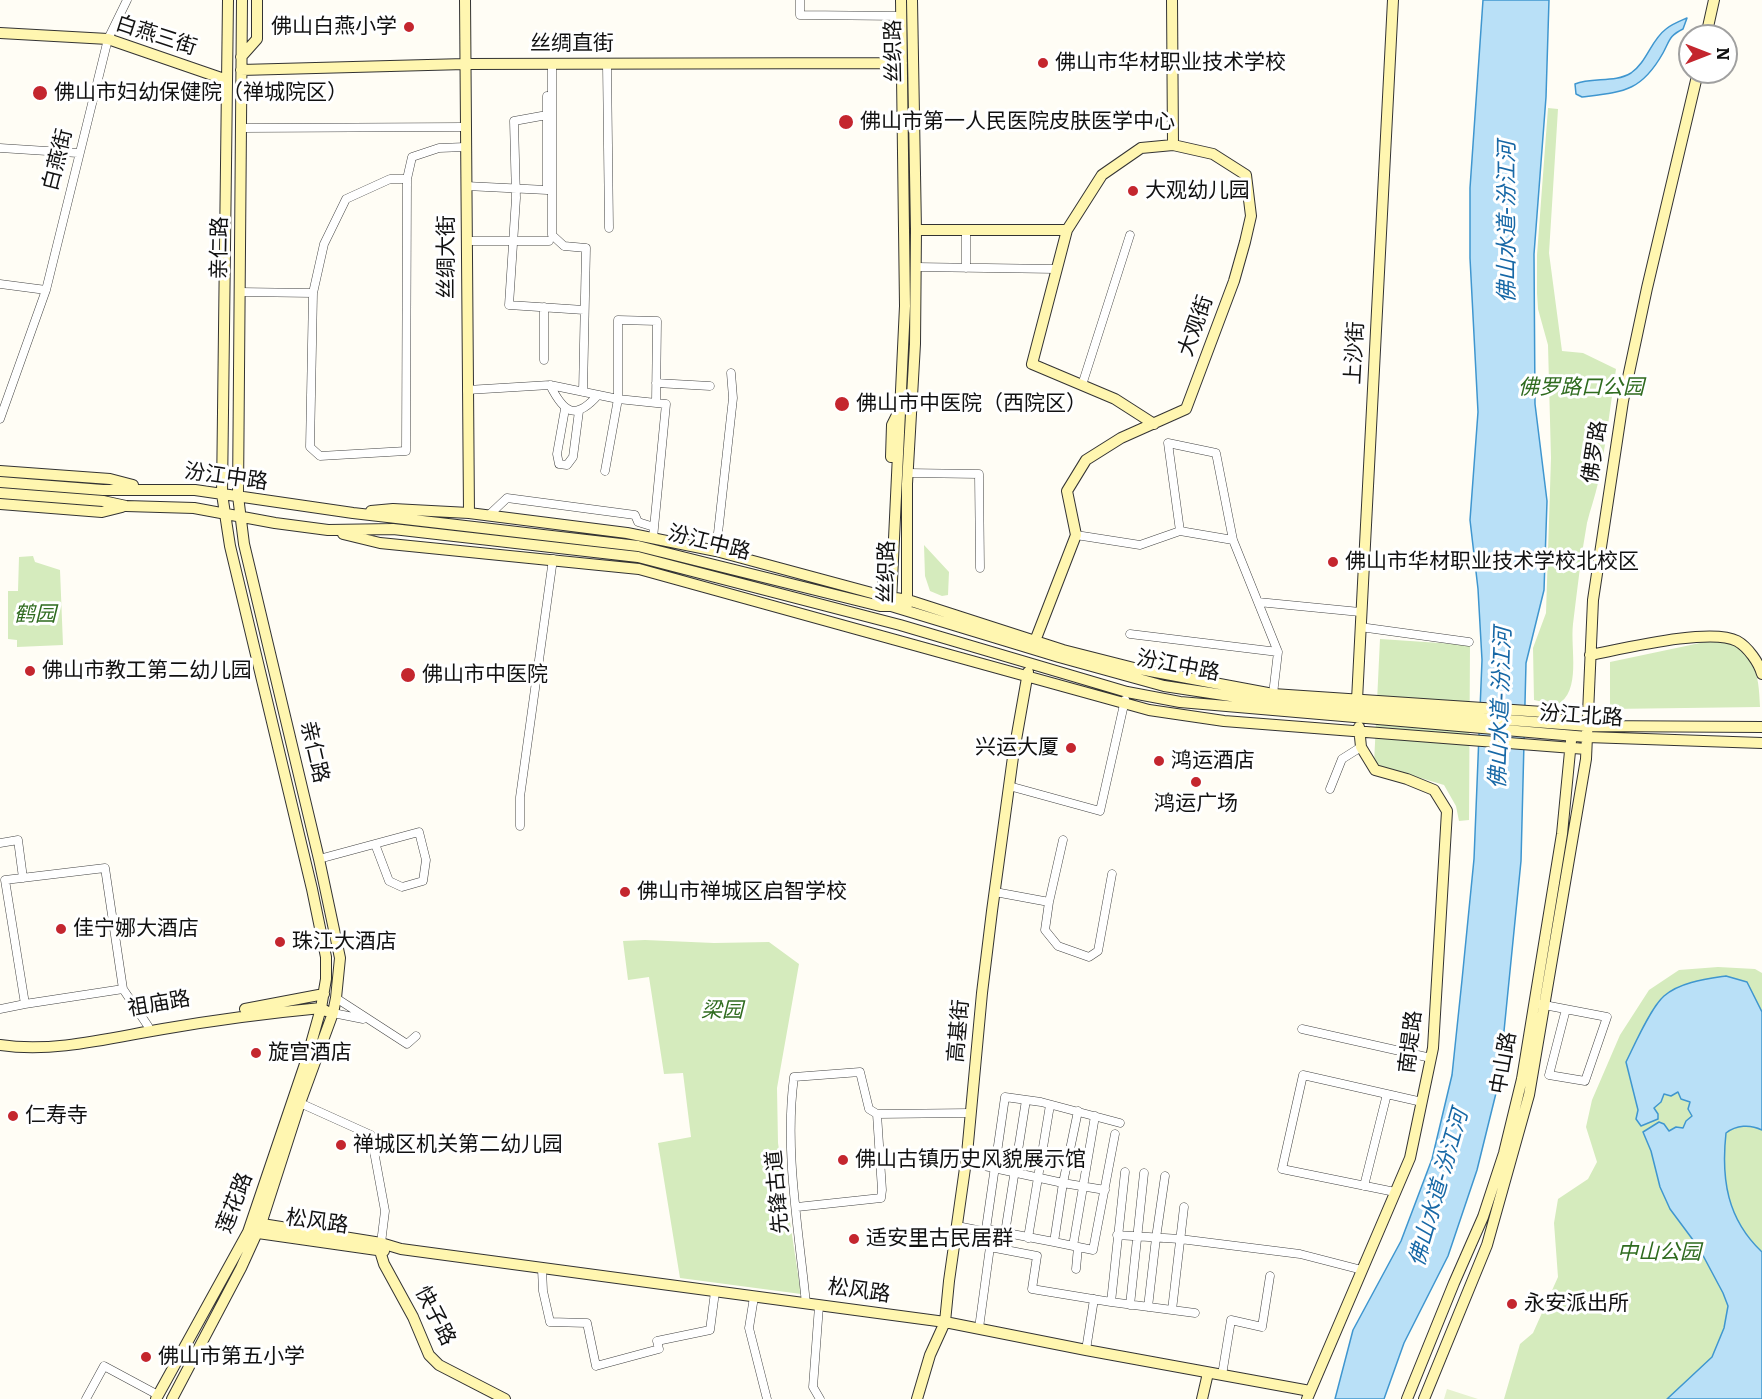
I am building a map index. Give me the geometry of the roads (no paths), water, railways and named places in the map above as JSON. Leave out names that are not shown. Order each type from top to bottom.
[{"type":"main road","name":"亲仁路","points":[[228,0],[222,494],[230,546],[324,945],[326,957],[321,1008]]},
{"type":"main road","name":"亲仁路","points":[[242,0],[238,496],[244,544],[319,859],[340,958],[333,1013]]},
{"type":"main road","points":[[241,57],[257,39],[257,0]]},
{"type":"main road","name":"丝绸大街","points":[[465,0],[469,513]]},
{"type":"main road","name":"丝织路","points":[[900,625],[887,601],[892,424],[900,408],[905,283],[901,0]]},
{"type":"main road","name":"丝织路","points":[[900,625],[907,606],[907,473],[915,344],[916,230],[912,0]]},
{"type":"main road","points":[[1154,424],[1115,399],[1032,364],[1067,230],[1102,175],[1141,148],[1173,145],[1172,0]]},
{"type":"main road","name":"上沙街","points":[[1358,709],[1360,612],[1393,0]]},
{"type":"main road","points":[[1709,24],[1714,0]]},
{"type":"main road","name":"白燕三街","points":[[0,33],[108,39],[227,80]]},
{"type":"main road","name":"丝绸直街","points":[[241,70],[465,64],[902,63]]},
{"type":"main road","name":"佛罗路","points":[[1587,732],[1593,600],[1623,401],[1695,84]]},
{"type":"main road","name":"大观街","points":[[1076,535],[1067,491],[1086,460],[1121,438],[1186,409],[1234,281],[1251,216],[1246,175],[1213,154],[1173,145]]},
{"type":"main road","points":[[916,230],[1067,230]]},
{"type":"main road","points":[[0,471],[110,480],[145,489]]},
{"type":"main road","name":"汾江中路","points":[[0,482],[103,490],[195,490],[352,513],[638,546],[907,606],[1164,686],[1270,702],[1397,712]]},
{"type":"main road","points":[[0,493],[103,501],[126,506]]},
{"type":"main road","points":[[0,504],[102,512],[126,506]]},
{"type":"main road","name":"汾江中路","points":[[126,506],[194,508],[328,530],[393,529],[638,557],[900,625],[1127,692],[1180,702],[1358,709]]},
{"type":"main road","points":[[352,513],[393,509],[469,513],[627,533],[653,533],[887,601]]},
{"type":"main road","points":[[328,530],[380,543],[639,569],[1124,704],[1224,722],[1586,749]]},
{"type":"main road","points":[[1035,641],[1076,535]]},
{"type":"main road","points":[[907,606],[1134,668],[1273,694],[1358,709],[1397,712],[1543,712],[1571,730]]},
{"type":"main road","points":[[1590,655],[1688,637],[1711,636],[1737,641],[1750,653],[1762,674]]},
{"type":"main road","name":"高基街","points":[[917,1399],[930,1355],[945,1322],[966,1162],[994,892],[1026,676],[1030,663]]},
{"type":"main road","name":"南堤路","points":[[1309,1395],[1410,1158],[1431,1058],[1447,811],[1434,790],[1375,770],[1361,747],[1358,732],[1358,709]]},
{"type":"main road","name":"汾江北路","points":[[1397,712],[1587,732],[1762,743]]},
{"type":"main road","name":"汾江北路","points":[[1587,732],[1762,727]]},
{"type":"main road","name":"中山路","points":[[1424,1399],[1486,1245],[1529,1095],[1562,834],[1571,730]]},
{"type":"main road","name":"中山路","points":[[1407,1399],[1483,1217],[1504,1153],[1539,1004],[1586,749],[1587,732]]},
{"type":"main road","points":[[324,994],[336,998]]},
{"type":"main road","name":"祖庙路","points":[[0,1039],[65,1041],[324,994]]},
{"type":"main road","points":[[321,1008],[333,1013]]},
{"type":"main road","name":"祖庙路","points":[[0,1045],[65,1046],[230,1017],[321,1008]]},
{"type":"main road","name":"莲花路","points":[[172,1399],[241,1268],[321,1008]]},
{"type":"main road","name":"莲花路","points":[[157,1397],[254,1228],[333,1013]]},
{"type":"main road","name":"松风路","points":[[254,1228],[380,1247],[945,1322],[1222,1375],[1309,1395]]},
{"type":"main road","name":"快子路","points":[[380,1247],[384,1264],[409,1310],[429,1355],[448,1370],[505,1399]]},
{"type":"main road","points":[[1202,1399],[1208,1373]]},
{"type":"street","name":"白燕街","points":[[0,419],[46,290],[108,39],[127,0]]},
{"type":"street","points":[[800,0],[800,15],[902,16]]},
{"type":"street","points":[[552,64],[552,235],[564,246],[586,248],[583,392]]},
{"type":"street","points":[[607,64],[609,228]]},
{"type":"street","points":[[466,186],[546,189],[547,89]]},
{"type":"street","points":[[546,115],[514,121],[516,189],[509,305],[584,310]]},
{"type":"street","points":[[241,128],[465,127]]},
{"type":"street","points":[[407,179],[390,179],[345,199],[324,244],[313,293],[310,447],[320,456],[406,451],[407,179],[412,157],[439,148],[465,147]]},
{"type":"street","points":[[0,148],[78,153]]},
{"type":"street","points":[[966,230],[966,268]]},
{"type":"street","points":[[1082,385],[1130,235]]},
{"type":"street","points":[[466,241],[549,241]]},
{"type":"street","points":[[916,267],[1056,269]]},
{"type":"street","points":[[0,284],[46,290]]},
{"type":"street","points":[[239,292],[313,293]]},
{"type":"street","points":[[544,307],[544,360]]},
{"type":"street","points":[[605,471],[618,399],[618,320],[657,321],[656,402]]},
{"type":"street","points":[[716,551],[733,398],[731,374]]},
{"type":"street","points":[[656,383],[710,386]]},
{"type":"street","points":[[550,386],[565,409],[579,411],[587,408],[598,395]]},
{"type":"street","points":[[467,390],[550,386],[618,399],[666,404],[653,533]]},
{"type":"street","points":[[565,409],[556,454],[560,464],[567,465],[573,457],[579,411]]},
{"type":"street","points":[[1180,531],[1168,443],[1216,453],[1233,540],[1278,652],[1273,694]]},
{"type":"street","points":[[907,473],[979,474],[980,568]]},
{"type":"street","points":[[489,515],[507,498],[635,515],[638,522],[653,533]]},
{"type":"street","points":[[1076,535],[1140,544],[1180,531],[1233,540]]},
{"type":"street","points":[[520,826],[520,797],[553,559]]},
{"type":"street","points":[[1258,602],[1360,612]]},
{"type":"street","points":[[1360,627],[1469,642]]},
{"type":"street","points":[[1130,634],[1278,652]]},
{"type":"street","points":[[1009,786],[1100,811],[1127,692]]},
{"type":"street","points":[[1330,789],[1342,759],[1361,747]]},
{"type":"street","points":[[319,859],[375,843],[419,832],[426,860],[423,881],[402,887],[389,881],[375,843]]},
{"type":"street","points":[[0,843],[18,840],[23,878]]},
{"type":"street","points":[[1063,840],[1045,930],[1058,946],[1089,957],[1098,951],[1112,874]]},
{"type":"street","points":[[25,1004],[4,880],[105,868],[123,989],[148,1026]]},
{"type":"street","points":[[994,892],[1049,902]]},
{"type":"street","points":[[0,1009],[123,989]]},
{"type":"street","points":[[336,998],[407,1044],[416,1036]]},
{"type":"street","points":[[1539,1004],[1566,1009],[1607,1017],[1585,1081],[1550,1075],[1566,1009]]},
{"type":"street","points":[[333,1013],[367,1019]]},
{"type":"street","points":[[1302,1029],[1431,1058]]},
{"type":"street","name":"先锋古道","points":[[806,1304],[790,1135],[790,1106],[794,1077],[860,1072],[869,1109],[877,1114]]},
{"type":"street","points":[[1395,1192],[1282,1169],[1303,1075],[1422,1102]]},
{"type":"street","points":[[1364,1186],[1387,1094]]},
{"type":"street","points":[[1115,1134],[1093,1250],[986,1229],[1005,1097],[1050,1104],[1120,1123]]},
{"type":"street","points":[[1005,1233],[1026,1100]]},
{"type":"street","points":[[300,1103],[371,1135],[385,1211],[380,1247]]},
{"type":"street","points":[[1028,1238],[1050,1104]]},
{"type":"street","points":[[1054,1242],[1078,1111]]},
{"type":"street","points":[[797,1207],[881,1198],[877,1114],[971,1113]]},
{"type":"street","points":[[1076,1269],[1076,1246],[1083,1186],[1095,1116]]},
{"type":"street","points":[[966,1162],[1038,1179],[1105,1190]]},
{"type":"street","points":[[1111,1302],[1125,1172]]},
{"type":"street","points":[[1130,1305],[1144,1173]]},
{"type":"street","points":[[1149,1307],[1165,1176]]},
{"type":"street","points":[[1172,1310],[1184,1207]]},
{"type":"street","points":[[957,1226],[992,1233],[978,1328]]},
{"type":"street","points":[[1117,1235],[1180,1239],[1300,1254],[1362,1270]]},
{"type":"street","points":[[990,1247],[1037,1256],[1032,1289],[1195,1313]]},
{"type":"street","points":[[542,1269],[543,1291],[550,1322],[587,1323],[596,1366],[659,1349],[657,1341],[710,1330],[715,1292]]},
{"type":"street","points":[[1222,1375],[1231,1320],[1262,1327],[1270,1276]]},
{"type":"street","points":[[754,1297],[749,1328],[766,1399]]},
{"type":"street","points":[[1086,1350],[1094,1299]]},
{"type":"street","points":[[819,1306],[813,1387],[819,1399]]},
{"type":"street","points":[[87,1399],[104,1366],[157,1397]]},
{"type":"water","name":"佛山水道-汾江河","points":[[1483,0],[1549,0],[1546,97],[1534,254],[1535,404],[1547,501],[1544,590],[1526,663],[1521,861],[1499,1081],[1477,1170],[1448,1256],[1404,1343],[1384,1399],[1335,1399],[1353,1330],[1401,1241],[1432,1159],[1452,1075],[1474,859],[1482,660],[1478,589],[1470,520],[1478,412],[1470,258],[1470,188]]},
{"type":"water","points":[[1687,18],[1685,24],[1678,24],[1678,32],[1672,36],[1655,66],[1639,83],[1609,94],[1582,97],[1576,94],[1575,84],[1618,78],[1631,73],[1641,63],[1656,39],[1671,26]]},
{"type":"water","points":[[1726,976],[1747,982],[1762,1012],[1762,1130],[1743,1126],[1726,1133],[1725,1166],[1726,1182],[1734,1212],[1750,1239],[1762,1252],[1762,1399],[1667,1399],[1712,1357],[1724,1328],[1728,1306],[1699,1248],[1670,1209],[1660,1187],[1651,1151],[1643,1132],[1659,1122],[1664,1124],[1669,1131],[1676,1127],[1683,1128],[1692,1116],[1688,1109],[1690,1102],[1681,1099],[1678,1092],[1671,1096],[1664,1094],[1661,1102],[1654,1108],[1658,1119],[1641,1126],[1636,1119],[1638,1110],[1626,1062],[1648,1017],[1664,996],[1685,984]]},
{"type":"place","name":"佛山白燕小学","points":[[409,27]]},
{"type":"place","name":"佛山市华材职业技术学校","points":[[1043,63]]},
{"type":"place","name":"佛山市妇幼保健院（禅城院区）","points":[[40,93]]},
{"type":"place","name":"佛山市第一人民医院皮肤医学中心","points":[[846,122]]},
{"type":"place","name":"大观幼儿园","points":[[1133,191]]},
{"type":"place","name":"佛山市中医院（西院区）","points":[[842,404]]},
{"type":"place","name":"佛山市华材职业技术学校北校区","points":[[1333,562]]},
{"type":"place","name":"佛山市教工第二幼儿园","points":[[30,671]]},
{"type":"place","name":"佛山市中医院","points":[[408,675]]},
{"type":"place","name":"兴运大厦","points":[[1071,748]]},
{"type":"place","name":"鸿运酒店","points":[[1159,761]]},
{"type":"place","name":"鸿运广场","points":[[1196,782]]},
{"type":"place","name":"佛山市禅城区启智学校","points":[[625,892]]},
{"type":"place","name":"佳宁娜大酒店","points":[[61,929]]},
{"type":"place","name":"珠江大酒店","points":[[280,942]]},
{"type":"place","name":"旋宫酒店","points":[[256,1053]]},
{"type":"place","name":"仁寿寺","points":[[13,1116]]},
{"type":"place","name":"禅城区机关第二幼儿园","points":[[341,1145]]},
{"type":"place","name":"佛山古镇历史风貌展示馆","points":[[843,1160]]},
{"type":"place","name":"适安里古民居群","points":[[854,1239]]},
{"type":"place","name":"永安派出所","points":[[1512,1304]]},
{"type":"place","name":"佛山市第五小学","points":[[146,1357]]},
{"type":"park label","name":"佛罗路口公园","points":[[1581,388]]},
{"type":"park label","name":"鹤园","points":[[35,615]]},
{"type":"park label","name":"梁园","points":[[722,1011]]},
{"type":"park label","name":"中山公园","points":[[1659,1253]]}]
